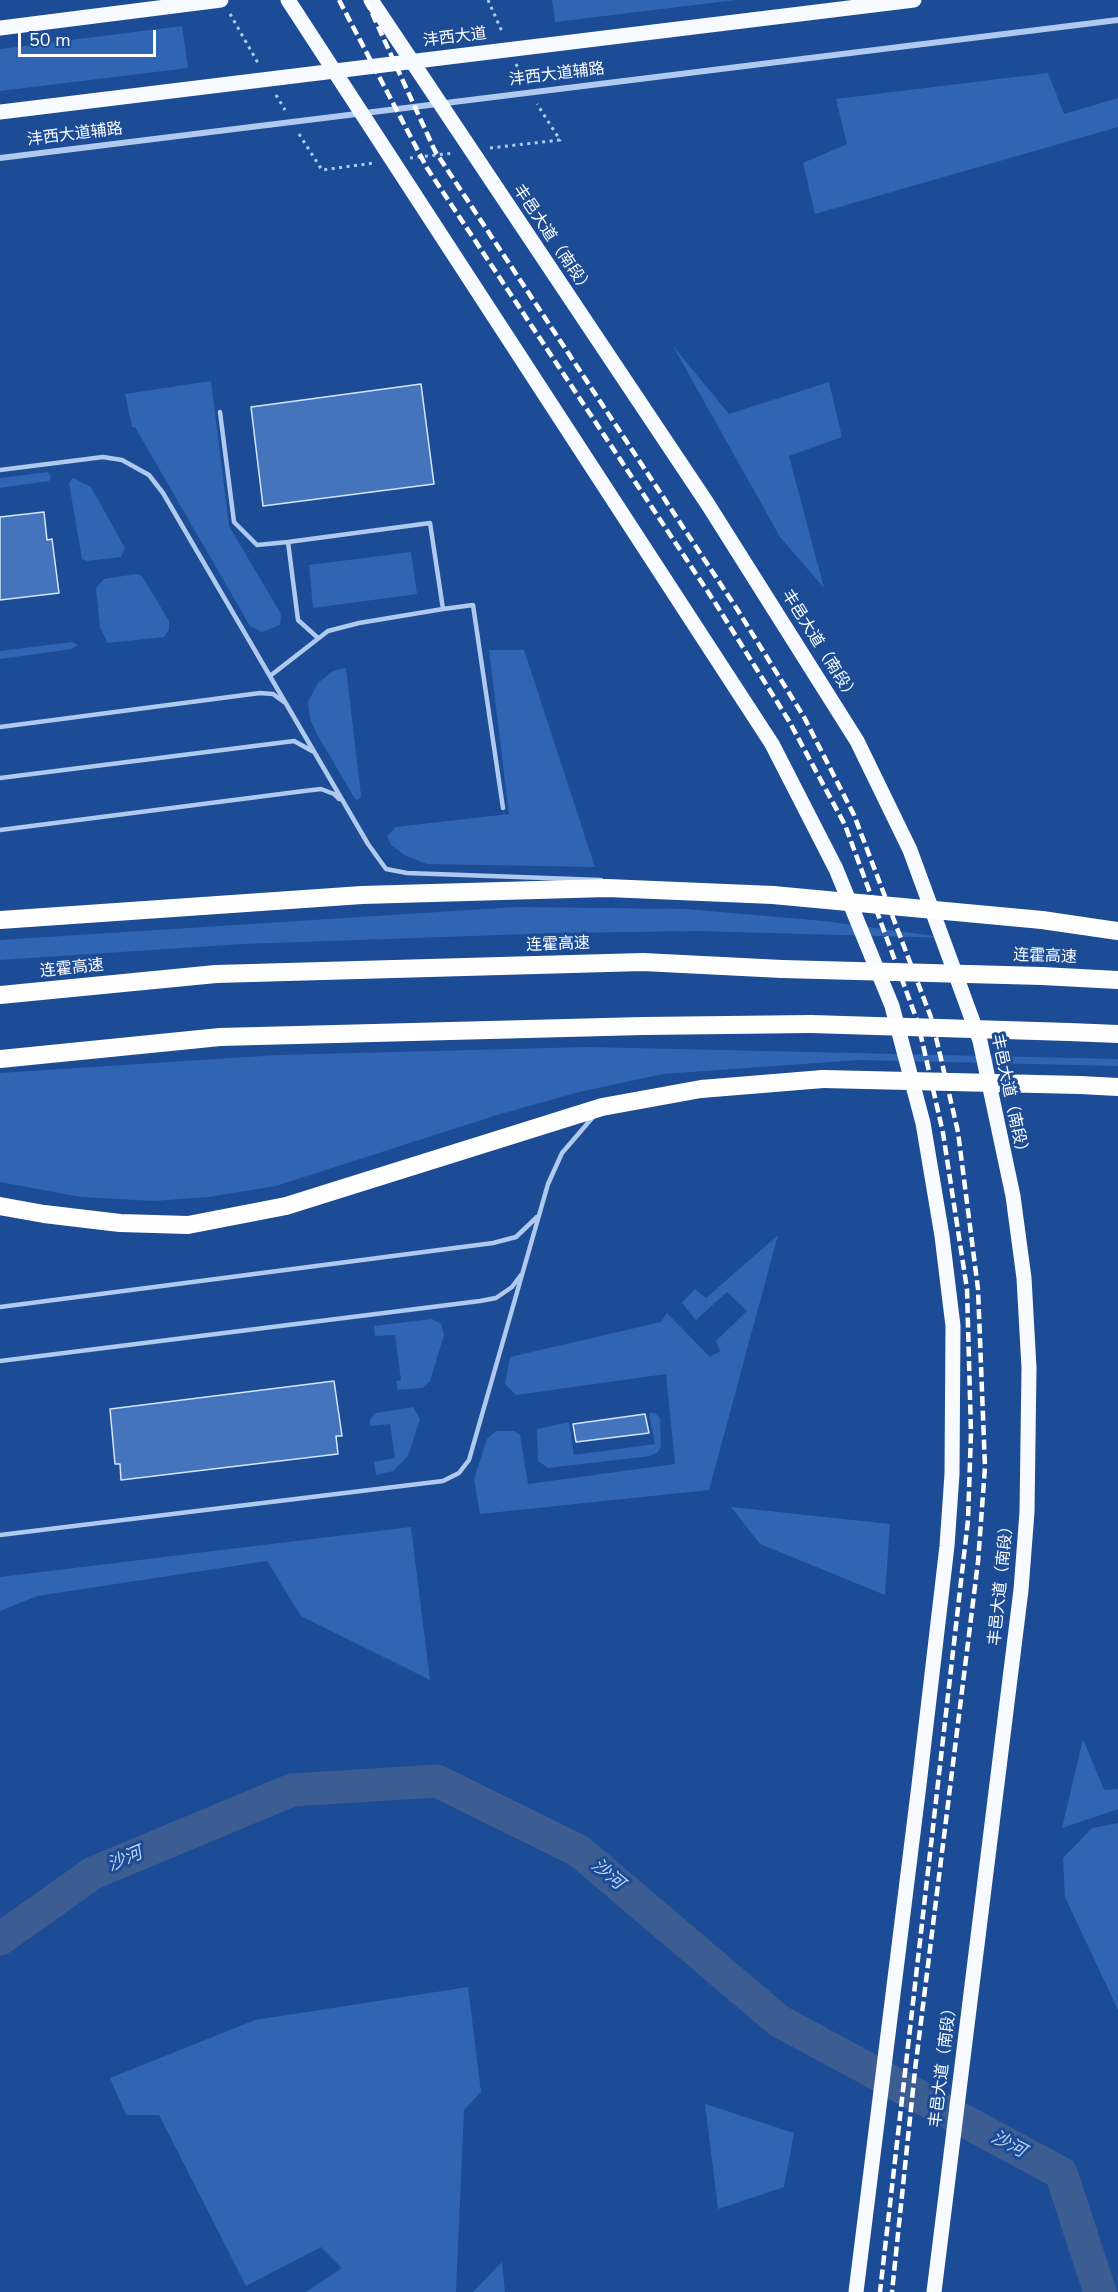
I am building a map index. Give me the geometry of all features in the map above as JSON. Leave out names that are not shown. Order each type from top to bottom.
[{"type":"highway","points":[[0,920],[362,895],[607,888],[773,895],[1042,920],[1118,931]]},
{"type":"highway","name":"连霍高速","points":[[0,995],[228,973],[643,962],[1118,980]]},
{"type":"highway","points":[[0,1059],[220,1037],[643,1026],[811,1024],[1118,1034]]},
{"type":"highway","points":[[0,1206],[120,1223],[188,1225],[286,1206],[602,1107],[701,1089],[823,1079],[1118,1087]]},
{"type":"main road","points":[[0,28],[221,0]]},
{"type":"main road","points":[[288,0],[772,744],[836,869],[892,1006],[923,1123],[942,1236],[952,1326],[952,1474],[947,1546],[919,1785],[856,2292]]},
{"type":"main road","name":"丰邑大道（南段）","points":[[371,0],[707,503],[857,741],[910,850],[980,1041],[1012,1196],[1024,1278],[1029,1368],[1027,1512],[1021,1590],[934,2292]]},
{"type":"main road","name":"沣西大道","points":[[0,112],[914,0]]},
{"type":"street","name":"沣西大道辅路","points":[[0,158],[1118,20]]},
{"type":"lane","points":[[220,412],[234,522],[257,545],[430,523],[443,609]]},
{"type":"lane","points":[[0,470],[103,458],[122,460],[149,475],[163,493],[346,806],[386,869],[407,873],[603,880]]},
{"type":"lane","points":[[288,542],[298,620],[318,638]]},
{"type":"lane","points":[[270,676],[327,631],[359,623],[473,605],[503,808]]},
{"type":"lane","points":[[0,727],[260,693],[273,694],[286,704]]},
{"type":"lane","points":[[0,778],[294,741],[306,746],[316,755]]},
{"type":"lane","points":[[0,830],[304,791],[327,792],[346,806]]},
{"type":"lane","points":[[615,880],[647,890]]},
{"type":"lane","points":[[0,1535],[443,1481],[459,1473],[469,1461],[537,1217],[562,1153],[594,1116],[624,1103]]},
{"type":"lane","points":[[0,1307],[493,1243],[516,1237],[537,1217]]},
{"type":"lane","points":[[0,1361],[480,1301],[496,1298],[512,1287],[523,1271]]},
{"type":"shaded area","points":[[552,0],[736,0],[555,22]]},
{"type":"shaded area","points":[[182,26],[188,68],[0,91],[0,49]]},
{"type":"shaded area","points":[[1048,73],[1064,114],[1118,98],[1118,127],[815,214],[803,163],[847,144],[836,99]]},
{"type":"shaded area","points":[[673,346],[729,414],[829,382],[842,437],[789,456],[824,588],[780,537]]},
{"type":"shaded area","points":[[211,381],[229,526],[281,614],[280,625],[262,632],[250,626],[135,427],[132,427],[125,394]]},
{"type":"shaded area","points":[[48,472],[51,477],[49,481],[0,488],[0,478]]},
{"type":"shaded area","points":[[73,478],[91,487],[125,548],[121,557],[87,561],[82,559],[69,483]]},
{"type":"shaded area","points":[[411,552],[417,594],[313,608],[309,565]]},
{"type":"shaded area","points":[[136,574],[142,576],[169,621],[169,630],[164,637],[108,643],[100,628],[96,588],[104,579]]},
{"type":"shaded area","points":[[72,642],[78,645],[72,649],[0,659],[0,651]]},
{"type":"shaded area","points":[[489,650],[524,650],[595,867],[427,864],[406,856],[391,845],[387,836],[396,827],[509,814]]},
{"type":"shaded area","points":[[346,668],[361,796],[358,800],[355,799],[317,734],[310,719],[308,702],[318,683],[333,671]]},
{"type":"shaded area","points":[[517,907],[686,909],[824,921],[949,938],[697,931],[558,933],[243,944],[0,960],[0,940]]},
{"type":"shaded area","points":[[588,1047],[1118,1059],[1118,1066],[859,1060],[663,1074],[579,1092],[497,1115],[276,1186],[208,1197],[154,1201],[81,1197],[0,1182],[0,1073],[278,1055]]},
{"type":"shaded area","points":[[778,1235],[709,1490],[480,1514],[474,1479],[487,1439],[496,1431],[514,1431],[520,1435],[528,1484],[675,1464],[666,1374],[516,1395],[505,1384],[510,1357],[661,1322],[667,1313],[710,1357],[720,1351],[716,1341],[747,1311],[727,1292],[696,1320],[682,1303],[695,1289],[706,1298]]},
{"type":"shaded area","points":[[432,1319],[441,1324],[444,1335],[430,1381],[423,1388],[398,1390],[396,1381],[401,1380],[395,1335],[375,1336],[374,1326]]},
{"type":"shaded area","points":[[413,1407],[420,1419],[408,1456],[393,1471],[376,1475],[374,1462],[395,1458],[390,1424],[370,1426],[370,1419],[376,1413]]},
{"type":"shaded area","points":[[649,1413],[655,1413],[660,1418],[661,1446],[658,1452],[650,1456],[548,1468],[538,1461],[537,1429],[569,1422],[574,1455],[655,1444]]},
{"type":"shaded area","points":[[731,1507],[890,1524],[885,1595],[760,1544]]},
{"type":"shaded area","points":[[411,1527],[430,1680],[301,1616],[267,1561],[37,1596],[0,1611],[0,1577]]},
{"type":"shaded area","points":[[1083,1739],[1104,1790],[1118,1789],[1118,1809],[1062,1828]]},
{"type":"shaded area","points":[[1118,1823],[1118,2010],[1065,1897],[1063,1858],[1092,1828]]},
{"type":"shaded area","points":[[468,1987],[481,2092],[464,2110],[456,2292],[306,2292],[342,2268],[321,2247],[246,2286],[159,2115],[126,2115],[110,2078],[255,2020]]},
{"type":"shaded area","points":[[705,2104],[794,2133],[784,2187],[718,2209]]},
{"type":"shaded area","points":[[502,2262],[505,2292],[473,2292]]},
{"type":"building","points":[[421,384],[434,484],[263,506],[251,407]]},
{"type":"building","points":[[44,512],[47,540],[52,539],[59,593],[0,600],[0,517]]},
{"type":"building","points":[[334,1381],[342,1436],[336,1436],[338,1454],[121,1480],[120,1464],[115,1464],[110,1409]]},
{"type":"building","points":[[645,1414],[649,1433],[576,1442],[573,1424]]},
{"type":"waterway","name":"沙河","points":[[0,1939],[93,1873],[292,1790],[437,1781],[579,1851],[779,2021],[1061,2173],[1100,2292]]},
{"type":"railway","points":[[339,0],[427,168],[714,601],[789,721],[845,825],[918,1023],[943,1133],[967,1289],[971,1433],[968,1520],[880,2292]]},
{"type":"railway","points":[[366,0],[435,151],[737,609],[804,717],[854,815],[932,1020],[958,1132],[978,1289],[985,1467],[978,1562],[915,2070],[892,2292]]}]
